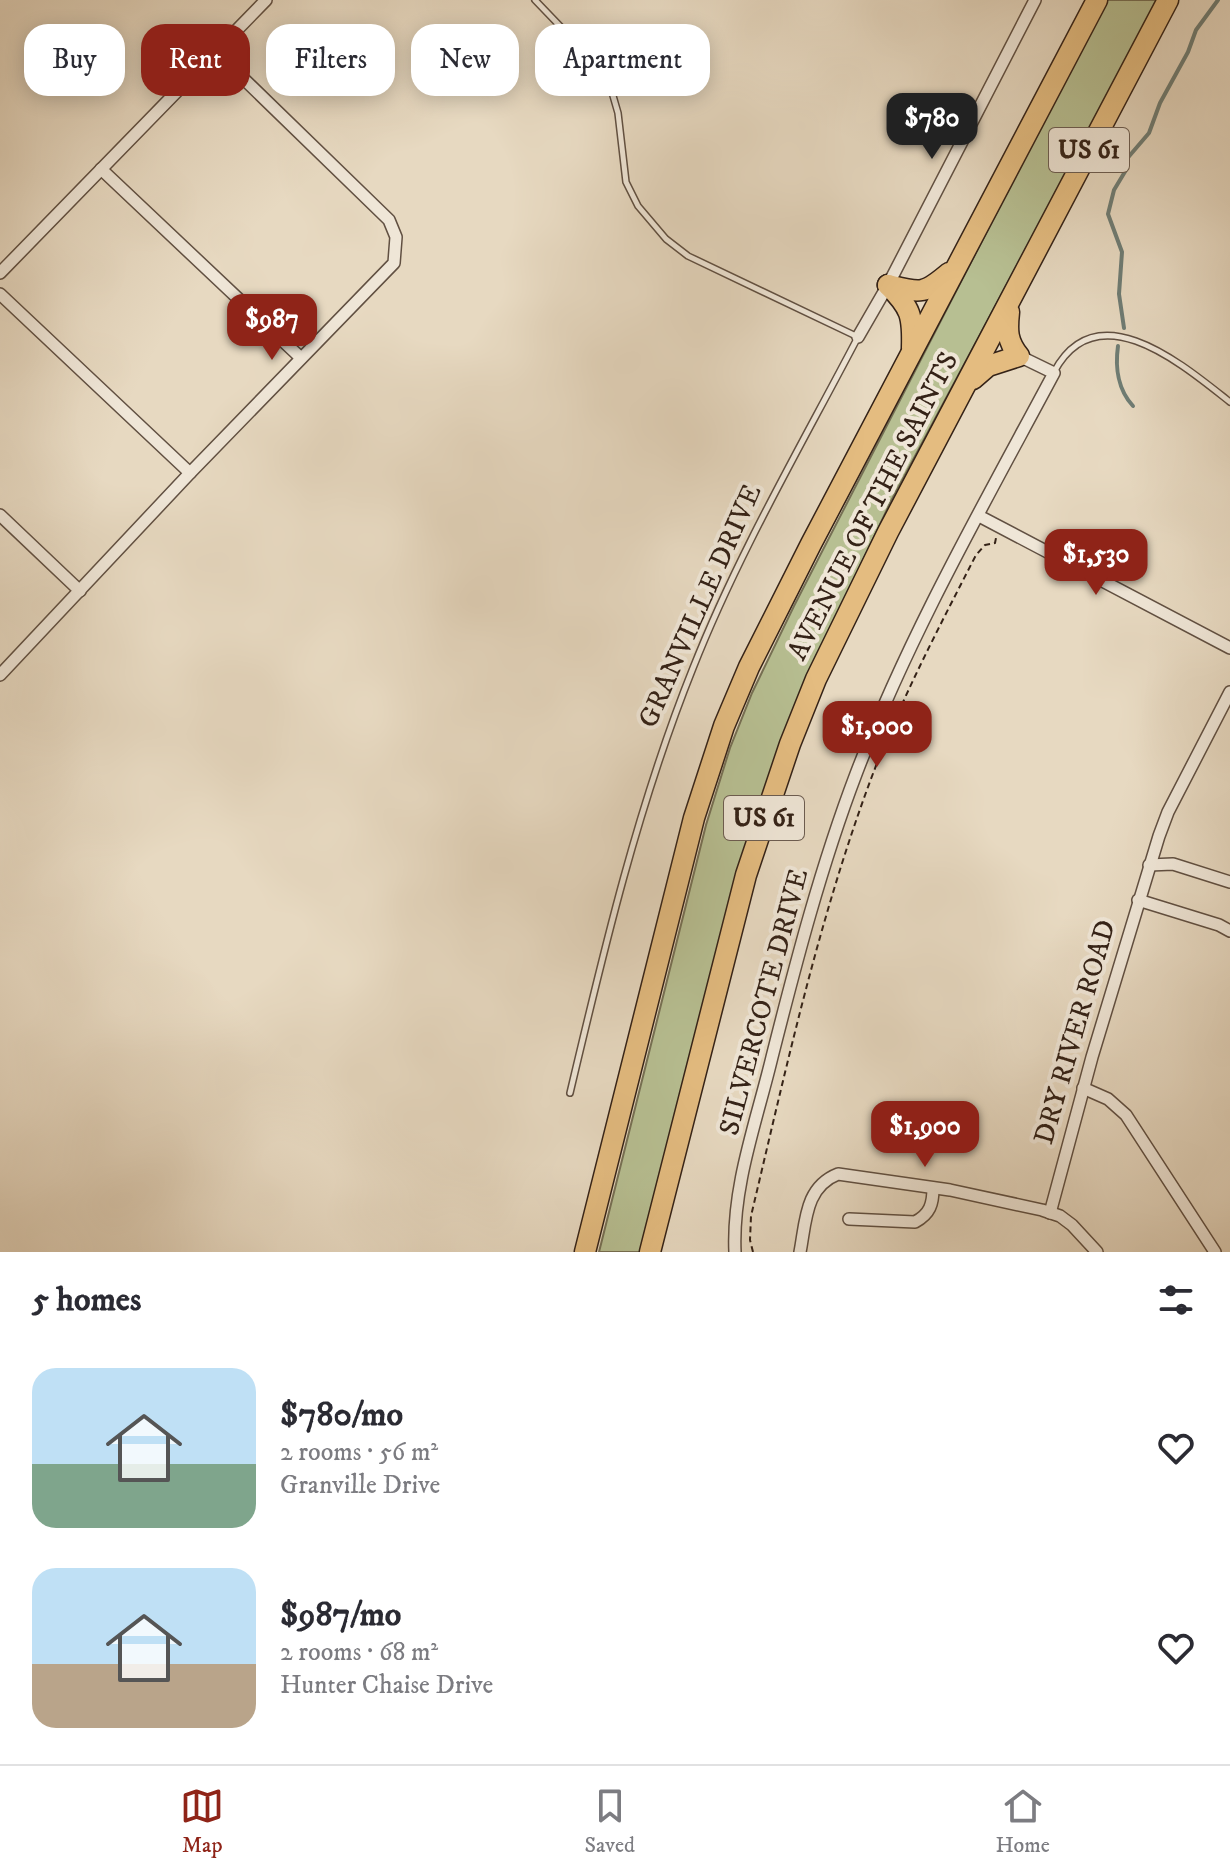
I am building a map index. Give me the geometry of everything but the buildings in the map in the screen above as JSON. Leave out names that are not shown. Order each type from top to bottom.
[{"type":"highway","name":"AVENUE OF THE SAINTS","points":[[585,1252],[694,818],[715,752],[761,643],[1097,0]]},
{"type":"highway","name":"AVENUE OF THE SAINTS","points":[[650,1252],[746,875],[785,757],[816,679],[964,387],[1168,0]]},
{"type":"highway","points":[[888,285],[927,291],[955,269]]},
{"type":"highway","points":[[888,285],[906,302],[910,312],[912,351]]},
{"type":"highway","points":[[964,387],[988,366],[1019,356],[1007,335],[1010,300]]},
{"type":"street","points":[[242,24],[266,0]]},
{"type":"street","name":"GRANVILLE DRIVE","points":[[858,337],[1035,0]]},
{"type":"street","points":[[0,675],[394,263],[396,237],[389,220],[250,85]]},
{"type":"street","points":[[0,273],[172,96]]},
{"type":"street","points":[[101,169],[301,358]]},
{"type":"street","points":[[0,294],[190,473]]},
{"type":"street","points":[[1019,356],[1054,373]]},
{"type":"street","name":"SILVERCOTE DRIVE","points":[[735,1252],[737,1200],[791,982],[856,772],[888,697],[1054,373]]},
{"type":"street","points":[[0,515],[80,591]]},
{"type":"street","points":[[979,516],[1230,648]]},
{"type":"street","name":"DRY RIVER ROAD","points":[[1050,1213],[1083,1088],[1149,865],[1168,812],[1230,692]]},
{"type":"street","points":[[1149,865],[1173,864],[1230,882]]},
{"type":"street","points":[[1138,900],[1230,931]]},
{"type":"street","points":[[1083,1088],[1108,1099],[1126,1115],[1215,1252]]},
{"type":"street","points":[[800,1252],[809,1202],[826,1179],[838,1174],[933,1188],[1050,1213],[1072,1225],[1097,1252]]},
{"type":"street","points":[[849,1219],[915,1222],[924,1218],[930,1210],[933,1188]]},
{"type":"lane","points":[[535,0],[607,75],[618,113],[626,182],[638,206],[666,239],[688,256],[858,337]]},
{"type":"lane","points":[[1054,373],[1060,361],[1084,340],[1104,333],[1134,338],[1184,368],[1230,402]]},
{"type":"lane","name":"GRANVILLE DRIVE","points":[[570,1093],[629,855],[665,740],[724,597],[858,337]]},
{"type":"path","points":[[753,1252],[751,1216],[826,916],[854,826],[921,661],[976,555],[985,545],[995,543],[999,527]]},
{"type":"green space","points":[[1106,0],[1159,0],[891,501],[809,674],[641,1252],[599,1252],[706,825],[730,748],[752,693]]},
{"type":"waterway","points":[[1124,328],[1119,294],[1122,252],[1108,214],[1114,190],[1126,170],[1125,161],[1149,133],[1160,103],[1188,52],[1196,30],[1218,0]]},
{"type":"waterway","points":[[1118,346],[1119,378],[1133,406]]}]
